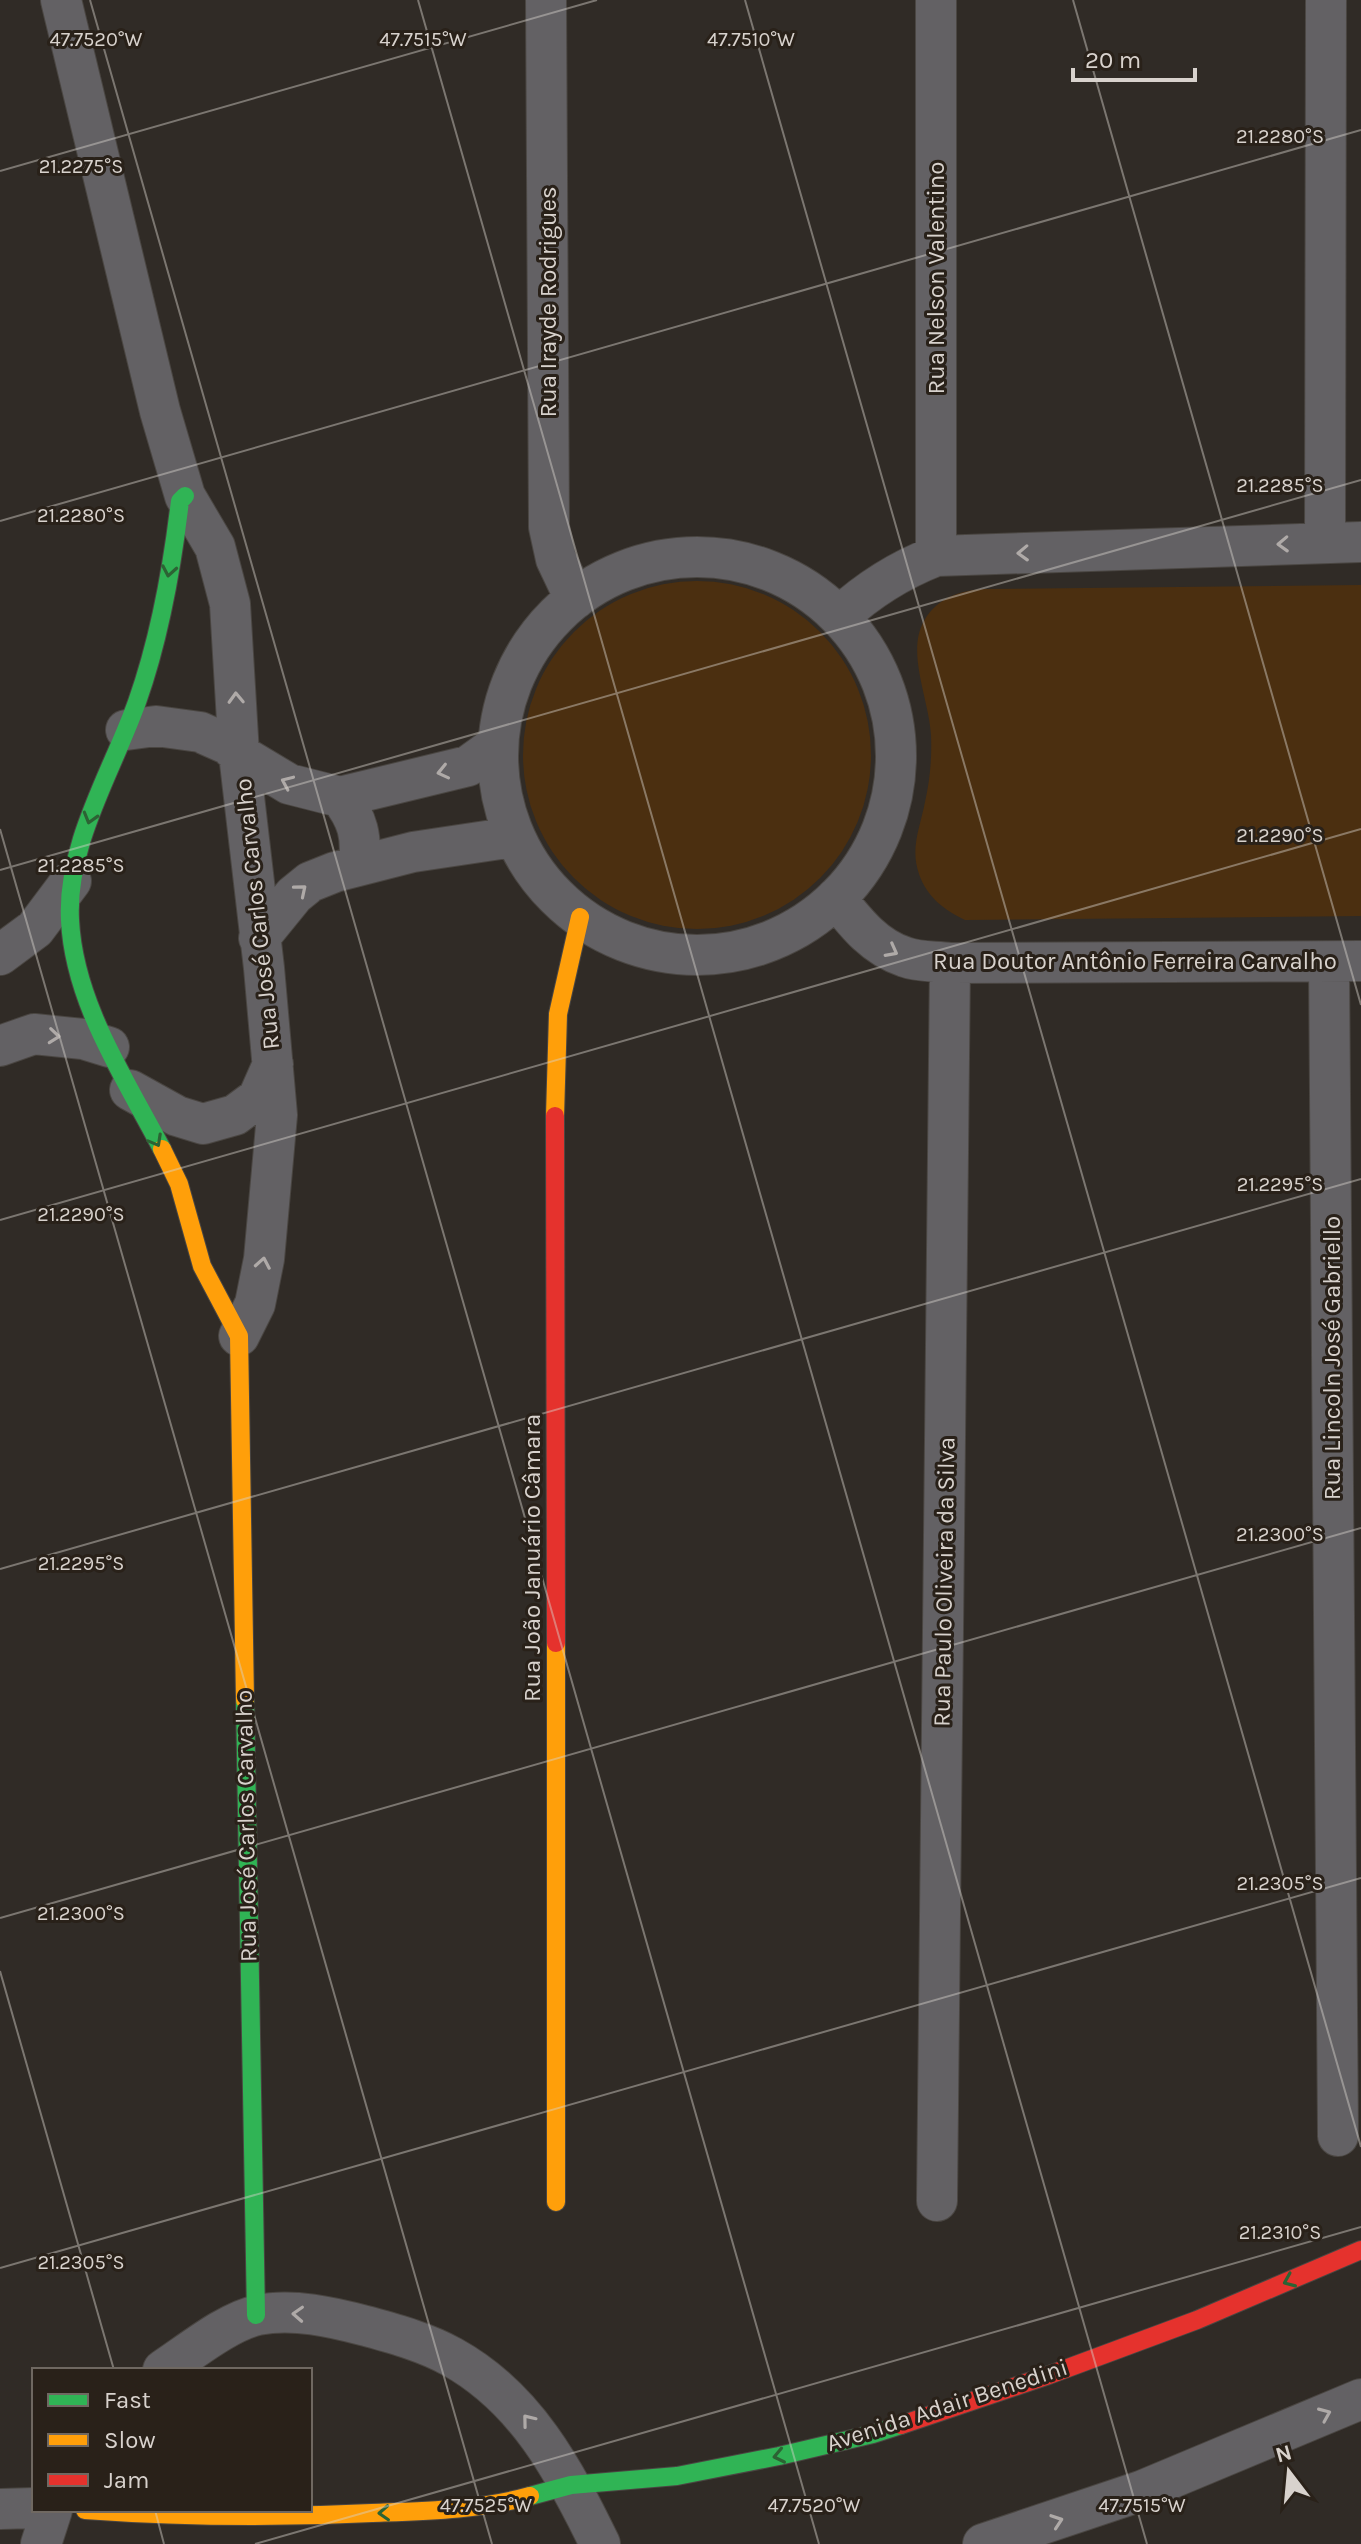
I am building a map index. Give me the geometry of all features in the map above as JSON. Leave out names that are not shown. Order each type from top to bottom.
[{"type":"street","name":"Rua José Carlos Carvalho","points":[[61,0],[160,411],[185,496],[215,547],[230,604],[239,754],[273,1064],[277,1115],[264,1259],[255,1304],[239,1336],[256,2315]]},
{"type":"street","name":"Rua Irayde Rodrigues","points":[[546,0],[549,527],[556,559],[575,599]]},
{"type":"street","name":"Rua Nelson Valentino","points":[[936,0],[936,556]]},
{"type":"street","points":[[840,616],[861,597],[907,567],[936,556],[1343,542],[1326,0]]},
{"type":"street","name":"Rua José Carlos Carvalho","points":[[185,496],[180,501],[156,647],[126,730],[95,800],[71,881],[69,927],[77,966],[109,1047],[175,1175],[198,1255],[214,1292],[239,1336]]},
{"type":"street","points":[[682,557],[717,558],[751,564],[783,576],[813,594],[840,616],[862,643],[879,673],[891,706],[896,740],[896,775],[889,809],[877,842],[859,871],[836,898],[809,920],[779,937],[746,948],[711,954],[677,954],[642,947],[610,934],[580,917],[554,894],[531,867],[514,837],[497,764],[497,745],[508,692],[520,662],[538,635],[560,611],[615,574],[648,563],[682,557]]},
{"type":"street","points":[[126,730],[156,726],[188,730],[227,744],[289,784],[340,797],[468,766],[497,745]]},
{"type":"street","points":[[340,797],[359,827],[362,840],[359,864]]},
{"type":"street","points":[[259,938],[294,895],[310,882],[359,864],[413,852],[514,837]]},
{"type":"street","points":[[0,955],[35,929],[71,881]]},
{"type":"street","name":"Rua Doutor Antônio Ferreira Carvalho","points":[[836,898],[860,929],[885,948],[906,958],[950,963],[1345,962]]},
{"type":"street","name":"Rua João Januário Câmara","points":[[556,2202],[555,1076],[558,1014],[580,917]]},
{"type":"street","name":"Rua Lincoln José Gabriello","points":[[1338,2136],[1345,962]]},
{"type":"street","name":"Rua Paulo Oliveira da Silva","points":[[937,2201],[950,963]]},
{"type":"street","points":[[0,1046],[34,1034],[83,1039],[109,1047]]},
{"type":"street","points":[[130,1090],[177,1116],[203,1124],[235,1115],[258,1098],[273,1064]]},
{"type":"street","name":"Avenida Adair Benedini","points":[[116,2512],[194,2517],[292,2517],[501,2504],[571,2485],[677,2476],[779,2456],[873,2434],[965,2404],[1197,2320],[1361,2250]]},
{"type":"street","points":[[166,2368],[213,2336],[256,2315],[295,2313],[337,2318],[414,2340],[451,2356],[486,2379],[517,2406],[543,2439],[571,2485],[600,2544]]},
{"type":"street","points":[[983,2544],[1141,2491],[1361,2399]]},
{"type":"street","points":[[0,2509],[32,2508]]},
{"type":"street","points":[[41,2544],[51,2512]]},
{"type":"shaded area","points":[[680,581],[714,581],[748,588],[779,601],[808,620],[832,644],[851,673],[864,704],[871,755],[864,806],[851,837],[832,866],[808,890],[779,909],[748,922],[714,929],[680,929],[646,922],[615,909],[586,890],[562,866],[543,837],[530,806],[523,772],[523,738],[530,704],[543,673],[562,644],[586,620],[615,601],[646,588]]},
{"type":"shaded area","points":[[1361,585],[1361,916],[965,920],[943,907],[927,889],[919,874],[915,855],[927,794],[931,752],[917,647],[924,621],[942,601],[967,591],[986,589]]},
{"type":"traffic: fast","points":[[162,1149],[91,1010],[81,981],[70,920],[75,864],[93,809],[137,702],[152,653],[169,577],[180,501],[185,496]]},
{"type":"traffic: fast","points":[[245,1700],[256,2315]]},
{"type":"traffic: fast","points":[[530,2496],[571,2485],[677,2476],[779,2456],[901,2425]]},
{"type":"traffic: slow","points":[[555,1116],[558,1014],[580,917]]},
{"type":"traffic: slow","points":[[162,1149],[179,1184],[202,1266],[239,1336],[245,1700]]},
{"type":"traffic: slow","points":[[556,1643],[556,2202]]},
{"type":"traffic: slow","points":[[121,2512],[228,2516],[336,2515],[452,2509],[530,2496]]},
{"type":"traffic: jam","points":[[555,1116],[556,1643]]},
{"type":"traffic: jam","points":[[901,2425],[1197,2320],[1361,2250]]}]
